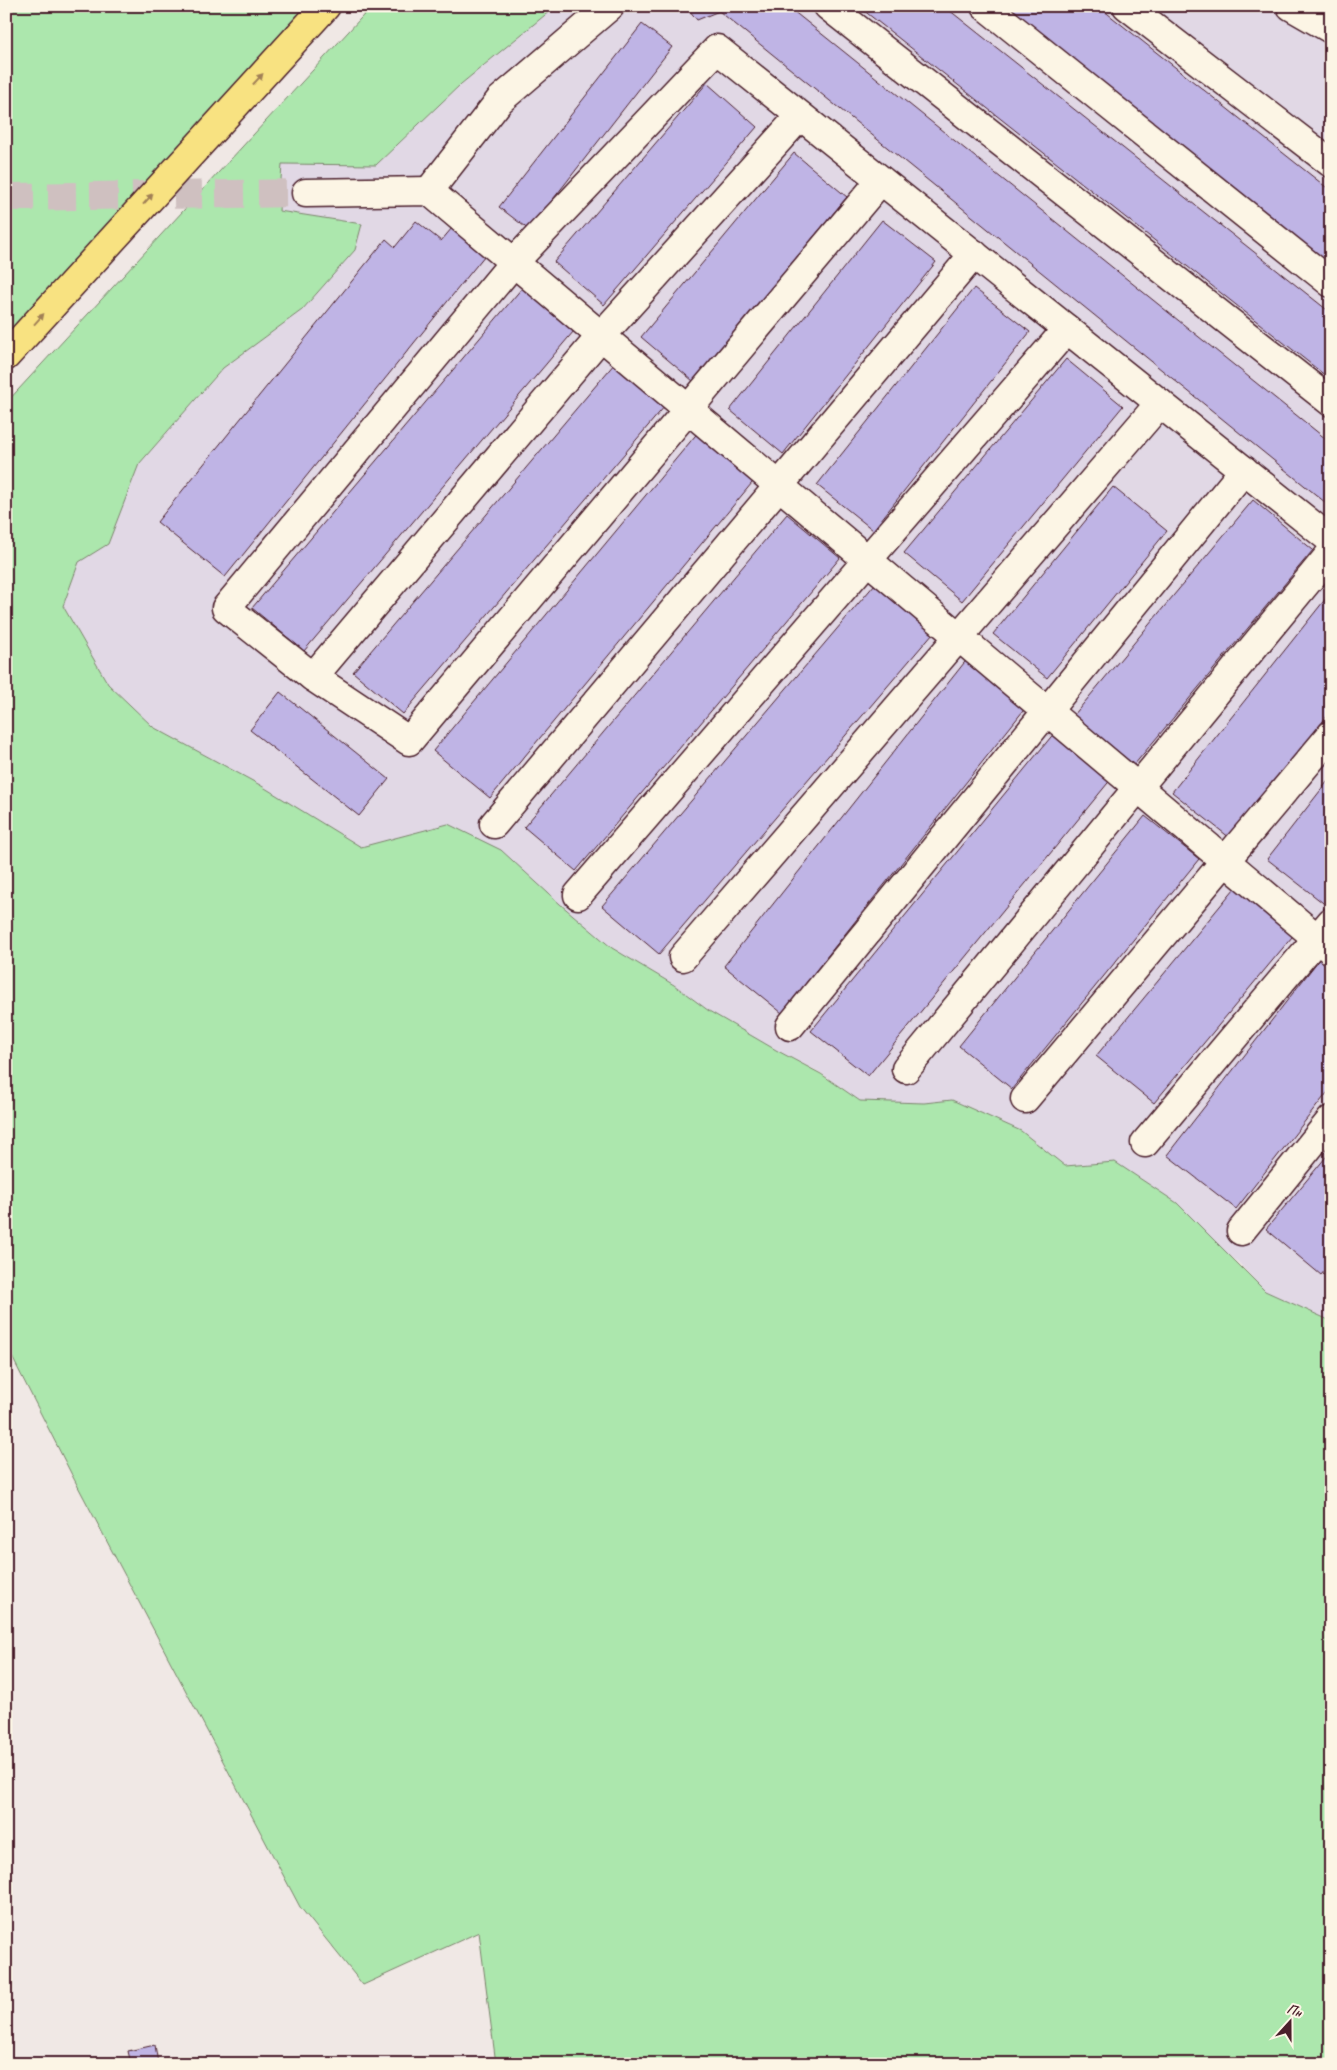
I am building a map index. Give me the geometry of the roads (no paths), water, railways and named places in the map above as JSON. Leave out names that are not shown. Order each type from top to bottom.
[{"type":"main road","points":[[6,356],[326,6]]},
{"type":"lane","points":[[429,190],[500,100],[610,6]]},
{"type":"lane","points":[[828,6],[1331,402]]},
{"type":"lane","points":[[985,6],[1331,283]]},
{"type":"lane","points":[[1127,6],[1331,163]]},
{"type":"lane","points":[[1291,6],[1331,29]]},
{"type":"lane","points":[[881,180],[409,741],[313,676],[226,608],[514,262],[717,49],[800,116],[881,180],[974,254],[1331,540]]},
{"type":"lane","points":[[313,676],[601,336],[800,116]]},
{"type":"lane","points":[[306,193],[429,190],[1225,861],[1326,937],[1145,1143]]},
{"type":"lane","points":[[494,824],[974,254]]},
{"type":"lane","points":[[578,895],[1067,329]]},
{"type":"lane","points":[[683,957],[1160,403]]},
{"type":"lane","points":[[790,1026],[1244,470]]},
{"type":"lane","points":[[906,1069],[1331,553]]},
{"type":"lane","points":[[1025,1098],[1331,735]]},
{"type":"lane","points":[[1241,1231],[1331,1120]]},
{"type":"tunnel","points":[[6,197],[306,193]]}]
